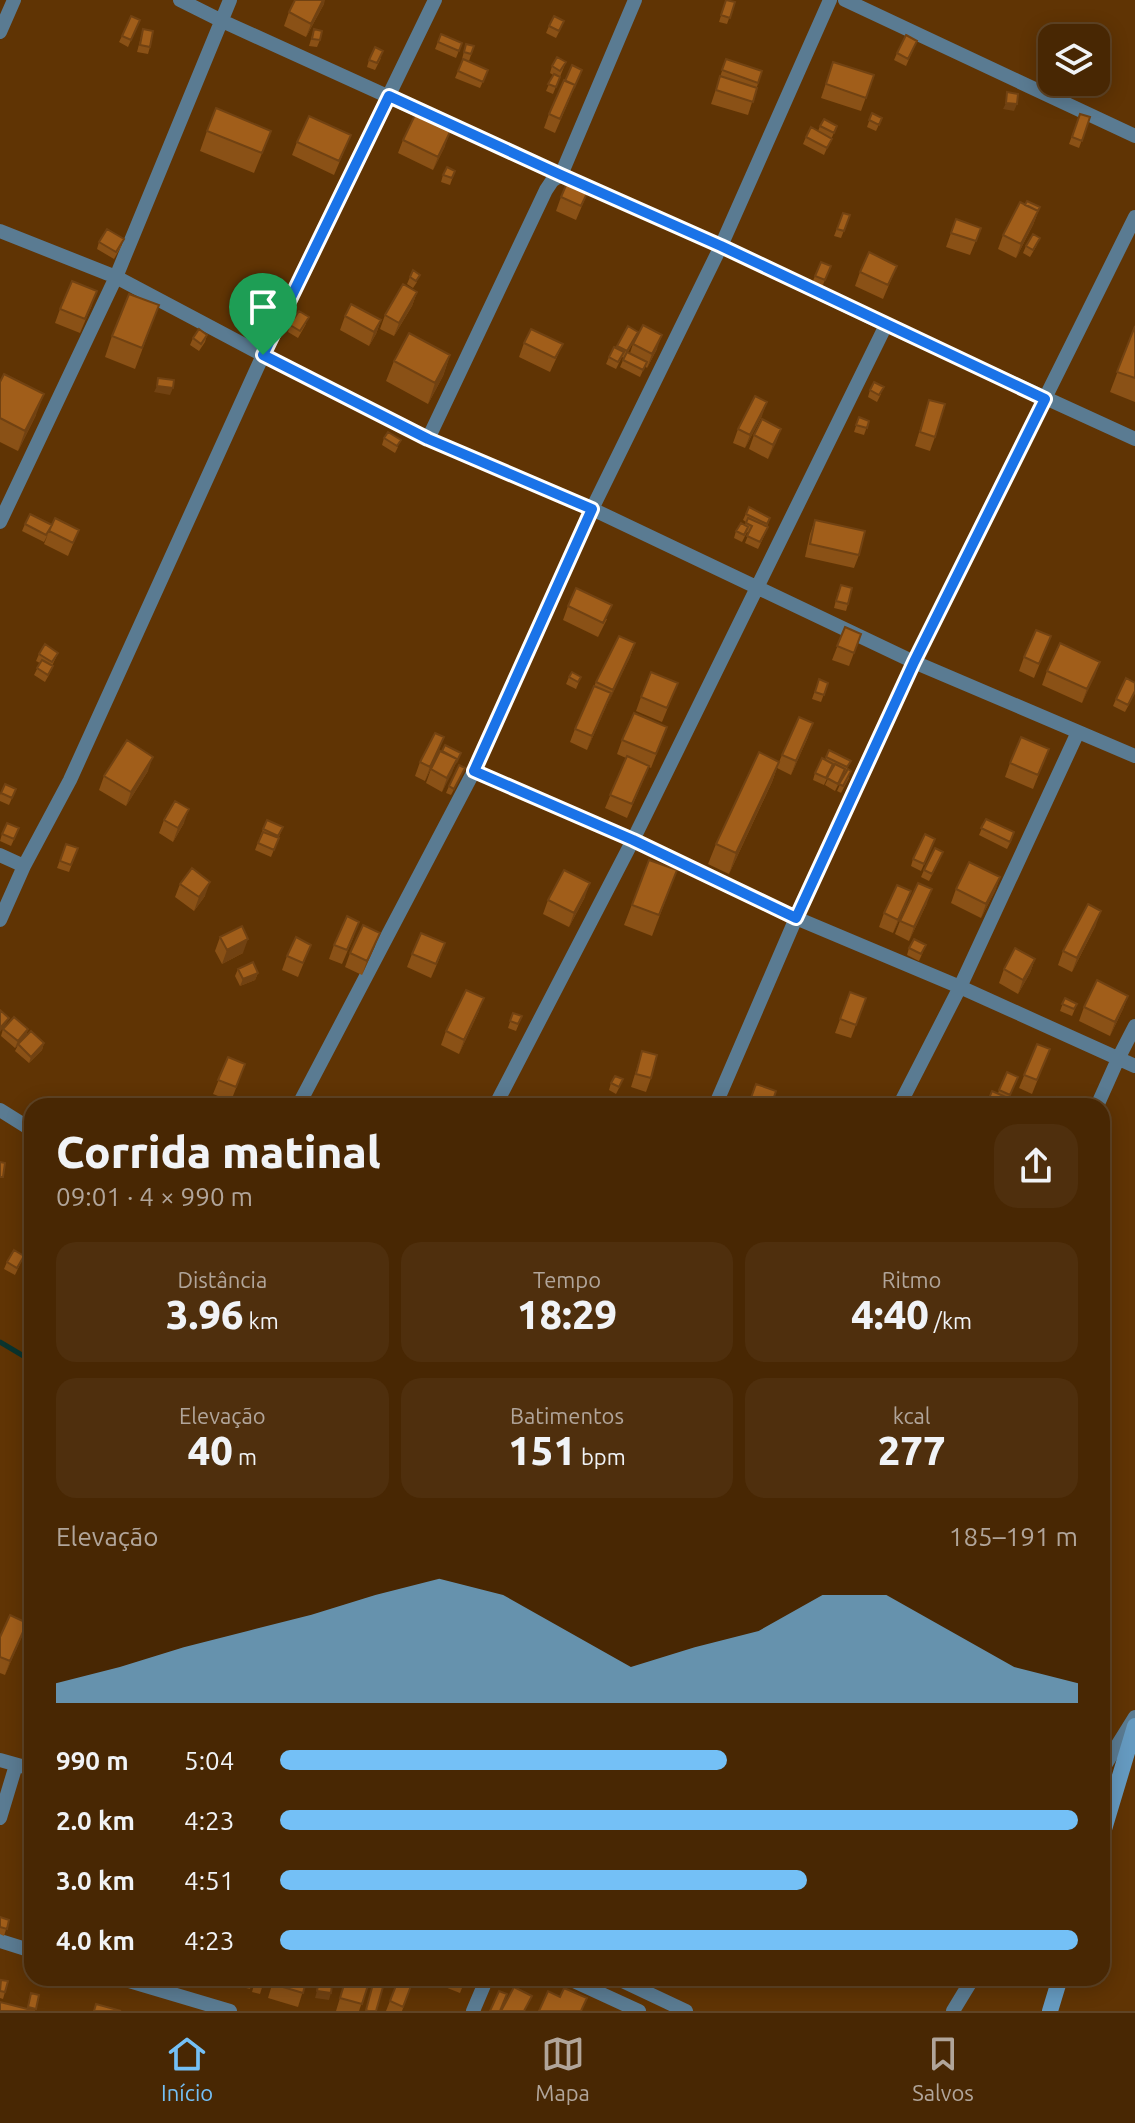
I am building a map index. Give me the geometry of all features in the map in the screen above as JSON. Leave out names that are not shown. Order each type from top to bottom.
[{"type":"street","points":[[0,32],[14,0]]},
{"type":"street","points":[[180,0],[721,246],[1135,439]]},
{"type":"street","points":[[0,522],[116,277],[230,0]]},
{"type":"street","points":[[0,920],[24,866],[70,780],[263,355],[435,0]]},
{"type":"street","points":[[428,439],[546,190],[561,175],[635,0]]},
{"type":"street","points":[[302,1098],[474,771],[592,509],[721,246],[830,0]]},
{"type":"street","points":[[845,0],[1135,136]]},
{"type":"street","points":[[718,1098],[796,918],[914,662],[1135,217]]},
{"type":"street","points":[[0,231],[116,277],[428,439],[592,509],[914,662],[1135,756]]},
{"type":"street","points":[[499,1098],[633,840],[886,325]]},
{"type":"street","points":[[903,1098],[960,987],[1078,732]]},
{"type":"street","points":[[474,771],[633,840],[796,918],[1135,1066]]},
{"type":"street","points":[[0,855],[24,866]]},
{"type":"street","points":[[1101,1098],[1135,1026]]},
{"type":"street","points":[[0,1110],[24,1125]]},
{"type":"street","points":[[1110,1757],[1135,1717]]},
{"type":"street","points":[[1110,1809],[1135,1726]]},
{"type":"street","points":[[0,1760],[24,1767]]},
{"type":"street","points":[[0,1818],[16,1765]]},
{"type":"street","points":[[0,1941],[24,1948]]},
{"type":"street","points":[[142,1986],[204,2008],[230,2011]]},
{"type":"street","points":[[473,2011],[484,1986]]},
{"type":"street","points":[[584,1986],[639,2011]]},
{"type":"street","points":[[633,1986],[686,2011]]},
{"type":"street","points":[[953,2011],[968,1986]]},
{"type":"street","points":[[1050,2011],[1058,1986]]},
{"type":"building","points":[[295,0],[323,0],[311,24],[289,12]]},
{"type":"building","points":[[726,0],[735,2],[730,18],[721,15]]},
{"type":"building","points":[[131,16],[140,20],[131,40],[122,36]]},
{"type":"building","points":[[554,16],[564,21],[559,31],[549,26]]},
{"type":"building","points":[[143,29],[153,31],[150,47],[140,45]]},
{"type":"building","points":[[314,29],[322,31],[320,40],[312,39]]},
{"type":"building","points":[[441,34],[462,43],[459,51],[438,42]]},
{"type":"building","points":[[906,35],[917,41],[908,59],[897,53]]},
{"type":"building","points":[[466,44],[474,46],[471,54],[464,52]]},
{"type":"building","points":[[375,47],[383,51],[377,63],[369,60]]},
{"type":"building","points":[[557,57],[566,62],[560,71],[552,66]]},
{"type":"building","points":[[463,59],[488,70],[483,82],[458,71]]},
{"type":"building","points":[[726,59],[762,71],[758,83],[722,70]]},
{"type":"building","points":[[833,62],[874,75],[866,98],[826,84]]},
{"type":"building","points":[[572,65],[582,70],[574,88],[575,85],[565,81]]},
{"type":"building","points":[[554,74],[560,77],[556,87],[548,84]]},
{"type":"building","points":[[720,76],[757,88],[753,102],[716,90]]},
{"type":"building","points":[[564,80],[575,85],[560,119],[549,114]]},
{"type":"building","points":[[1007,92],[1018,94],[1017,104],[1006,103]]},
{"type":"building","points":[[216,108],[271,131],[262,153],[207,131]]},
{"type":"building","points":[[872,113],[882,118],[879,125],[869,120]]},
{"type":"building","points":[[1080,114],[1090,117],[1082,141],[1072,137]]},
{"type":"building","points":[[415,115],[450,132],[438,157],[403,140]]},
{"type":"building","points":[[309,116],[351,135],[339,161],[297,142]]},
{"type":"building","points":[[824,119],[837,126],[834,133],[820,126]]},
{"type":"building","points":[[811,127],[832,139],[827,148],[806,137]]},
{"type":"building","points":[[447,167],[455,171],[452,178],[443,175]]},
{"type":"building","points":[[569,178],[590,187],[581,206],[561,197]]},
{"type":"building","points":[[1027,201],[1040,207],[1038,211],[1025,205]]},
{"type":"building","points":[[1020,202],[1038,211],[1021,244],[1003,235]]},
{"type":"building","points":[[843,213],[850,215],[844,231],[837,229]]},
{"type":"building","points":[[956,219],[981,228],[976,241],[951,233]]},
{"type":"building","points":[[107,229],[124,239],[116,252],[99,242]]},
{"type":"building","points":[[1033,234],[1040,238],[1033,250],[1026,246]]},
{"type":"building","points":[[869,252],[897,266],[888,285],[860,272]]},
{"type":"building","points":[[821,262],[831,266],[825,280],[815,276]]},
{"type":"building","points":[[413,270],[420,275],[416,281],[410,277]]},
{"type":"building","points":[[72,281],[97,291],[85,319],[60,309]]},
{"type":"building","points":[[403,284],[417,292],[399,323],[385,315]]},
{"type":"building","points":[[129,294],[159,305],[142,348],[112,336]]},
{"type":"building","points":[[351,304],[381,320],[374,332],[345,316]]},
{"type":"building","points":[[299,311],[309,317],[300,331],[290,325]]},
{"type":"building","points":[[643,325],[662,335],[652,354],[633,344]]},
{"type":"building","points":[[628,326],[638,332],[627,351],[617,346]]},
{"type":"building","points":[[1135,326],[1135,378],[1117,372]]},
{"type":"building","points":[[199,329],[207,335],[201,344],[193,338]]},
{"type":"building","points":[[531,329],[563,344],[555,358],[524,343]]},
{"type":"building","points":[[409,333],[450,355],[435,383],[394,361]]},
{"type":"building","points":[[614,347],[624,352],[618,362],[609,357]]},
{"type":"building","points":[[627,352],[647,362],[643,370],[623,360]]},
{"type":"building","points":[[4,374],[44,394],[25,431],[0,418],[0,382]]},
{"type":"building","points":[[158,378],[174,380],[173,388],[157,386]]},
{"type":"building","points":[[874,382],[884,387],[879,395],[870,390]]},
{"type":"building","points":[[755,396],[767,402],[750,435],[738,429]]},
{"type":"building","points":[[929,400],[945,404],[935,437],[920,432]]},
{"type":"building","points":[[859,417],[869,421],[867,428],[856,425]]},
{"type":"building","points":[[762,419],[781,429],[773,445],[754,435]]},
{"type":"building","points":[[388,432],[401,440],[397,446],[384,438]]},
{"type":"building","points":[[749,507],[770,518],[767,524],[746,514]]},
{"type":"building","points":[[30,514],[52,525],[46,535],[25,524]]},
{"type":"building","points":[[55,518],[79,530],[73,543],[49,531]]},
{"type":"building","points":[[748,518],[768,527],[760,542],[747,536],[752,526],[746,523]]},
{"type":"building","points":[[815,520],[865,531],[859,555],[810,544]]},
{"type":"building","points":[[741,523],[748,527],[744,535],[736,531]]},
{"type":"building","points":[[841,585],[852,588],[848,604],[836,601]]},
{"type":"building","points":[[576,588],[612,605],[603,623],[568,606]]},
{"type":"building","points":[[845,627],[861,634],[854,653],[837,646]]},
{"type":"building","points":[[1036,630],[1051,636],[1039,664],[1024,657]]},
{"type":"building","points":[[619,636],[635,643],[613,690],[596,682]]},
{"type":"building","points":[[1060,643],[1100,662],[1087,689],[1047,671]]},
{"type":"building","points":[[45,644],[58,653],[52,662],[39,654]]},
{"type":"building","points":[[42,660],[53,666],[48,675],[37,668]]},
{"type":"building","points":[[572,672],[581,677],[578,682],[569,677]]},
{"type":"building","points":[[651,672],[678,683],[667,708],[641,697]]},
{"type":"building","points":[[1126,678],[1135,683],[1135,691],[1128,705],[1116,699]]},
{"type":"building","points":[[819,679],[828,683],[824,695],[815,692]]},
{"type":"building","points":[[594,686],[611,693],[592,736],[575,729]]},
{"type":"building","points":[[634,713],[667,727],[656,754],[622,740]]},
{"type":"building","points":[[799,717],[813,723],[796,761],[782,755]]},
{"type":"building","points":[[435,733],[444,737],[430,767],[420,762]]},
{"type":"building","points":[[1021,737],[1049,749],[1038,775],[1010,763]]},
{"type":"building","points":[[127,740],[153,757],[131,792],[104,776]]},
{"type":"building","points":[[445,745],[461,753],[456,763],[457,759],[442,751]]},
{"type":"building","points":[[829,750],[851,761],[847,767],[826,757]]},
{"type":"building","points":[[440,751],[457,759],[447,778],[431,769]]},
{"type":"building","points":[[759,752],[779,762],[736,853],[716,844]]},
{"type":"building","points":[[627,756],[649,766],[632,804],[610,795]]},
{"type":"building","points":[[822,758],[833,764],[826,778],[815,773]]},
{"type":"building","points":[[835,764],[845,769],[838,784],[827,778]]},
{"type":"building","points":[[459,765],[465,768],[454,789],[449,786]]},
{"type":"building","points":[[848,769],[851,771],[843,786],[839,784]]},
{"type":"building","points":[[5,784],[16,789],[12,798],[1,793]]},
{"type":"building","points":[[175,801],[189,809],[178,828],[164,820]]},
{"type":"building","points":[[986,819],[1014,832],[1010,842],[981,828]]},
{"type":"building","points":[[267,820],[283,827],[278,836],[263,829]]},
{"type":"building","points":[[7,823],[19,828],[14,839],[2,834]]},
{"type":"building","points":[[263,832],[279,838],[274,850],[258,843]]},
{"type":"building","points":[[925,834],[935,839],[924,864],[913,859]]},
{"type":"building","points":[[66,844],[78,848],[71,865],[60,861]]},
{"type":"building","points":[[935,848],[943,852],[932,874],[924,870]]},
{"type":"building","points":[[649,860],[677,870],[659,915],[632,905]]},
{"type":"building","points":[[969,862],[1000,877],[986,904],[956,889]]},
{"type":"building","points":[[192,868],[210,882],[199,897],[180,884]]},
{"type":"building","points":[[564,870],[590,883],[574,913],[548,900]]},
{"type":"building","points":[[918,883],[932,889],[914,927],[900,921]]},
{"type":"building","points":[[897,885],[911,891],[898,920],[884,913]]},
{"type":"building","points":[[1088,904],[1101,911],[1077,958],[1063,951]]},
{"type":"building","points":[[347,916],[359,922],[347,950],[334,945]]},
{"type":"building","points":[[363,925],[380,933],[367,961],[350,953]]},
{"type":"building","points":[[242,926],[248,939],[227,950],[220,937]]},
{"type":"building","points":[[421,933],[445,943],[436,964],[412,954]]},
{"type":"building","points":[[296,937],[311,945],[303,963],[287,956]]},
{"type":"building","points":[[914,939],[926,945],[921,954],[909,948]]},
{"type":"building","points":[[1015,948],[1035,959],[1023,980],[1004,969]]},
{"type":"building","points":[[253,962],[258,973],[243,979],[238,969]]},
{"type":"building","points":[[1097,980],[1128,996],[1115,1022],[1084,1007]]},
{"type":"building","points":[[466,990],[484,998],[464,1040],[446,1031]]},
{"type":"building","points":[[850,992],[866,998],[856,1025],[840,1019]]},
{"type":"building","points":[[1065,998],[1077,1004],[1074,1009],[1062,1004]]},
{"type":"building","points":[[0,1010],[9,1018],[0,1028]]},
{"type":"building","points":[[513,1013],[522,1016],[518,1024],[510,1021]]},
{"type":"building","points":[[14,1017],[28,1029],[18,1041],[3,1029]]},
{"type":"building","points":[[31,1031],[44,1043],[31,1057],[18,1044]]},
{"type":"building","points":[[1037,1044],[1050,1049],[1037,1080],[1024,1075]]},
{"type":"building","points":[[642,1051],[657,1055],[651,1078],[636,1074]]},
{"type":"building","points":[[228,1057],[245,1064],[236,1087],[218,1080]]},
{"type":"building","points":[[1007,1072],[1018,1077],[1010,1095],[999,1090]]},
{"type":"building","points":[[615,1076],[623,1079],[619,1087],[611,1083]]},
{"type":"building","points":[[756,1084],[776,1091],[774,1098],[751,1098]]},
{"type":"building","points":[[992,1091],[1008,1098],[989,1098]]},
{"type":"building","points":[[0,1162],[5,1163],[3,1177],[0,1177]]},
{"type":"building","points":[[14,1250],[24,1256],[17,1268],[7,1262]]},
{"type":"building","points":[[10,1615],[24,1622],[24,1630],[10,1661],[0,1657],[0,1637]]},
{"type":"building","points":[[0,1917],[9,1920],[7,1929],[0,1927]]},
{"type":"building","points":[[1,1980],[8,1981],[5,1992],[0,1991]]},
{"type":"building","points":[[280,1986],[305,1986],[303,1993]]},
{"type":"building","points":[[318,1986],[332,1986],[331,1993],[317,1991]]},
{"type":"building","points":[[344,1986],[368,1986],[362,2004],[340,1998]]},
{"type":"building","points":[[372,1986],[383,1987],[376,2011],[366,2010]]},
{"type":"building","points":[[396,1986],[411,1986],[403,2007],[390,2001]]},
{"type":"building","points":[[514,1987],[532,1996],[524,2011],[501,2011]]},
{"type":"building","points":[[564,1988],[587,1998],[581,2011],[539,2011],[548,1991],[560,1997]]},
{"type":"building","points":[[499,1991],[507,1994],[500,2011],[490,2011]]},
{"type":"building","points":[[31,1993],[39,1995],[36,2009],[28,2007]]},
{"type":"building","points":[[0,2002],[35,2011],[0,2011]]},
{"type":"building","points":[[96,2004],[121,2011],[94,2011]]},
{"type":"waterway","points":[[0,1342],[24,1356]]},
{"type":"route","points":[[389,96],[721,246],[1045,399],[914,662],[796,918],[633,840],[474,771],[592,509],[428,439],[263,355],[389,96]]}]
